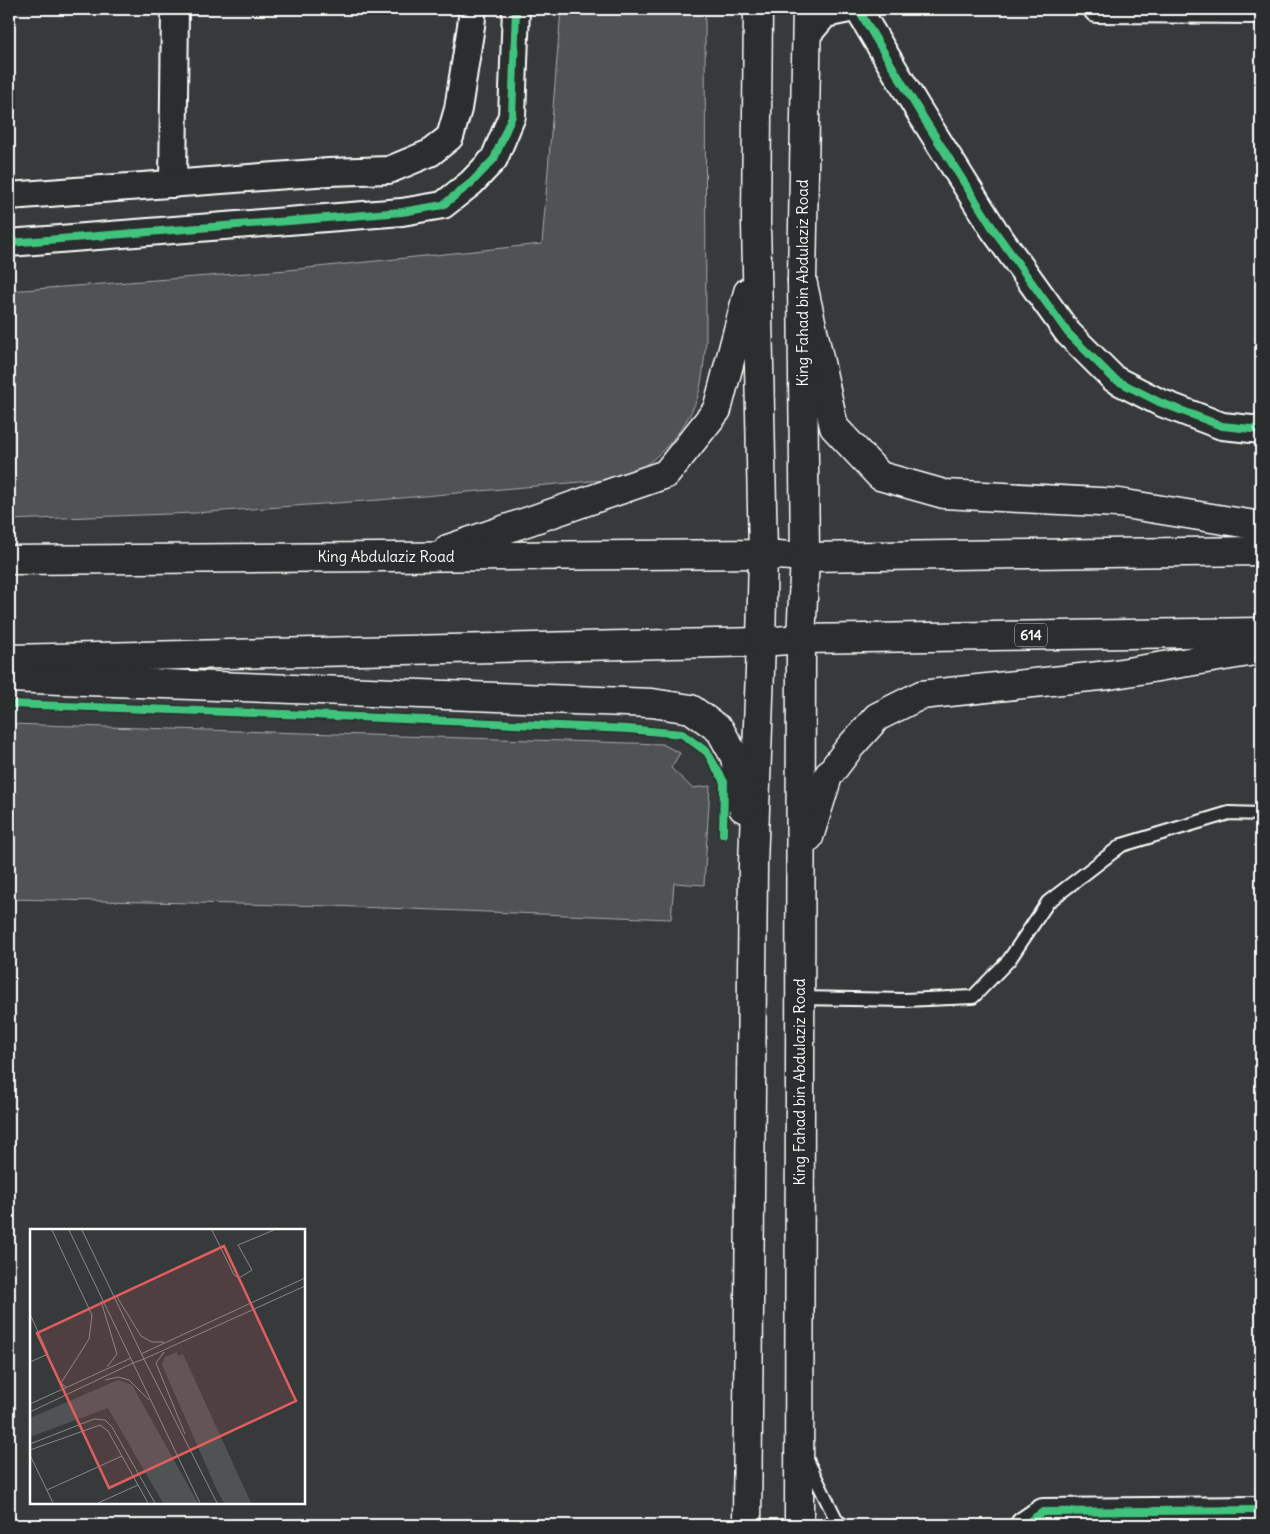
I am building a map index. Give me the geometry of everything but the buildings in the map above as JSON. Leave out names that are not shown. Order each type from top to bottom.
[{"type":"main road","points":[[747,1525],[753,865],[763,554],[756,259],[758,9]]},
{"type":"main road","name":"King Fahad bin Abdulaziz Road","points":[[799,1525],[801,639],[804,557],[802,280],[807,22]]},
{"type":"main road","points":[[426,557],[666,474],[717,410],[756,259]]},
{"type":"main road","points":[[802,280],[834,426],[880,476],[944,494],[1119,503],[1261,526]]},
{"type":"main road","points":[[763,554],[804,557],[1261,551]]},
{"type":"main road","name":"King Abdulaziz Road","points":[[9,560],[763,554]]},
{"type":"main road","name":"614","points":[[9,659],[761,642],[801,639],[1261,632]]},
{"type":"main road","points":[[800,862],[828,776],[850,746],[876,717],[922,695],[1109,676],[1261,650]]},
{"type":"main road","points":[[9,678],[652,703],[691,709],[720,730],[735,757],[753,865]]},
{"type":"street","points":[[173,184],[175,9]]},
{"type":"street","points":[[9,196],[389,170],[430,153],[450,137],[458,109],[473,9]]},
{"type":"street","points":[[9,243],[402,212],[443,204],[471,183],[494,159],[512,116],[516,9]]},
{"type":"street","points":[[807,22],[825,14],[849,9]]},
{"type":"street","points":[[858,9],[994,230],[1068,332],[1114,379],[1159,402],[1222,426],[1261,430]]},
{"type":"street","points":[[1097,9],[1261,10]]},
{"type":"street","points":[[1024,1525],[1043,1512],[1261,1510]]},
{"type":"lane","points":[[800,998],[904,1000],[973,997],[1010,960],[1048,902],[1122,845],[1228,813],[1261,814]]},
{"type":"lane","points":[[799,1441],[837,1521],[843,1525]]},
{"type":"shaded area","points":[[561,9],[705,9],[706,341],[704,363],[699,392],[691,412],[677,435],[658,455],[648,464],[625,478],[379,500],[195,513],[9,520],[9,291],[288,270],[542,244]]},
{"type":"shaded area","points":[[9,724],[662,744],[680,753],[671,768],[692,788],[710,786],[704,885],[674,883],[671,919],[331,906],[9,899]]},
{"type":"cycle path","points":[[9,243],[402,212],[443,205],[471,183],[494,159],[512,116],[516,9]]},
{"type":"cycle path","points":[[858,9],[994,230],[1068,333],[1114,379],[1159,402],[1222,426],[1261,430]]},
{"type":"cycle path","points":[[9,704],[628,729],[682,734],[707,752],[724,782],[723,834]]},
{"type":"cycle path","points":[[1024,1525],[1043,1512],[1261,1510]]}]
